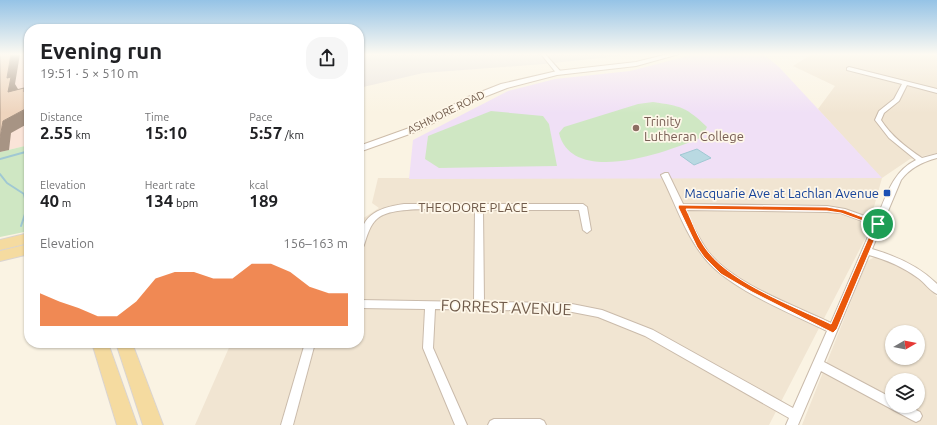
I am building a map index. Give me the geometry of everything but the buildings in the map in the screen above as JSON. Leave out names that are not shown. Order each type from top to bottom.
[{"type":"main road","name":"ASHMORE ROAD","points":[[364,141],[410,124],[481,89],[515,78],[541,74]]},
{"type":"main road","name":"ASHMORE ROAD","points":[[364,147],[415,129],[460,105],[493,90],[547,74]]},
{"type":"main road","points":[[1,252],[24,240]]},
{"type":"main road","points":[[1,252],[24,250]]},
{"type":"main road","points":[[1,252],[24,254]]},
{"type":"main road","points":[[102,348],[127,425]]},
{"type":"main road","points":[[126,348],[153,425]]},
{"type":"street","points":[[867,74],[937,91]]},
{"type":"street","points":[[905,84],[897,100],[881,112],[878,120],[884,130],[912,154],[922,160]]},
{"type":"street","points":[[794,420],[897,180],[907,167],[922,160],[937,156]]},
{"type":"street","points":[[665,174],[700,245],[707,255],[724,272],[755,290],[833,329]]},
{"type":"street","points":[[479,206],[479,305]]},
{"type":"street","name":"THEODORE PLACE","points":[[364,233],[367,224],[374,215],[388,208],[479,206],[583,207],[587,230]]},
{"type":"street","points":[[681,207],[827,209],[842,211],[878,224]]},
{"type":"street","points":[[869,248],[914,269],[937,290]]},
{"type":"street","name":"FORREST AVENUE","points":[[364,304],[567,307],[599,313],[649,333],[794,420]]},
{"type":"street","points":[[430,305],[428,348],[461,425]]},
{"type":"street","points":[[287,425],[309,348]]},
{"type":"street","points":[[818,364],[885,400]]},
{"type":"street","points":[[910,413],[916,416]]},
{"type":"street","points":[[494,425],[540,425]]},
{"type":"shaded area","points":[[0,74],[24,74],[24,146],[0,152]]},
{"type":"shaded area","points":[[364,74],[419,74],[364,87]]},
{"type":"shaded area","name":"Trinity Lutheran College","points":[[603,74],[785,74],[882,178],[409,179],[413,140],[508,91],[555,79]]},
{"type":"shaded area","points":[[809,74],[937,74],[937,153],[910,159],[882,178],[865,239],[769,425],[195,425],[229,348],[364,348],[364,218],[379,208],[372,203],[378,178],[881,178],[818,109],[835,86]]},
{"type":"shaded area","points":[[877,256],[891,260],[920,277],[937,297],[937,425],[802,425],[867,261]]},
{"type":"green space","points":[[653,102],[677,106],[694,115],[707,127],[702,137],[645,157],[623,161],[601,162],[582,159],[567,149],[559,133],[564,127],[638,104]]},
{"type":"green space","points":[[491,111],[543,116],[549,124],[557,166],[439,168],[425,159],[428,136]]},
{"type":"green space","points":[[24,146],[24,232],[0,237],[0,152]]},
{"type":"water","points":[[697,149],[711,158],[694,165],[680,155]]},
{"type":"waterway","points":[[0,159],[24,152]]},
{"type":"waterway","points":[[0,174],[7,183],[24,194]]},
{"type":"waterway","points":[[21,226],[24,217]]},
{"type":"place","name":"Trinity Lutheran College","points":[[636,128]]},
{"type":"place","name":"Macquarie Ave at Lachlan Avenue","points":[[887,193]]},
{"type":"route","points":[[681,207],[827,209],[842,211],[878,224],[868,251],[833,329],[755,290],[724,272],[707,255],[700,245],[681,207]]}]
